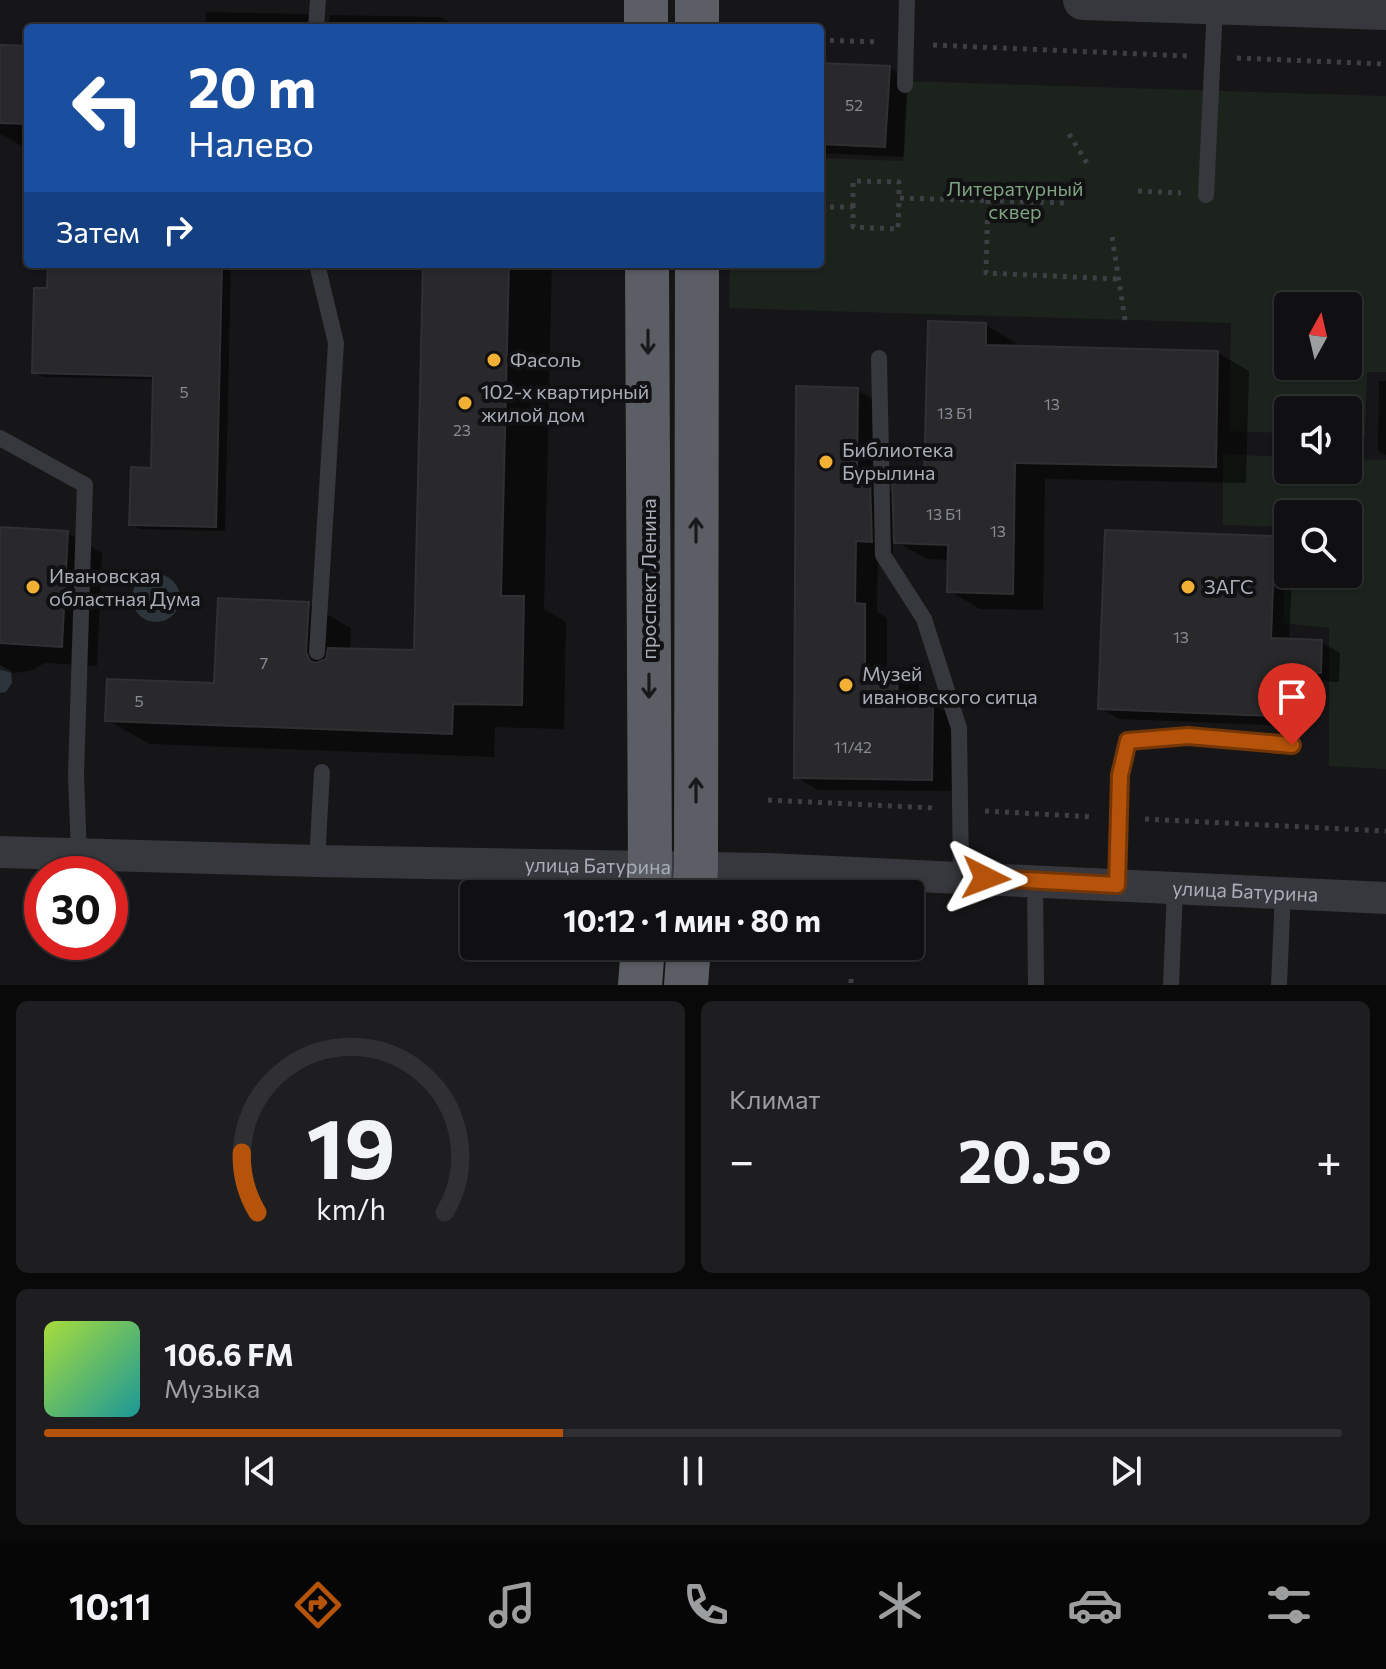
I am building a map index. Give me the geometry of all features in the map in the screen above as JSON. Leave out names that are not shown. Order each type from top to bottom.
[{"type":"highway","points":[[646,0],[646,24]]},
{"type":"highway","points":[[697,0],[697,24]]},
{"type":"highway","name":"проспект Ленина","points":[[647,268],[649,880]]},
{"type":"highway","points":[[695,880],[697,268]]},
{"type":"highway","points":[[640,985],[642,960]]},
{"type":"highway","points":[[686,985],[688,960]]},
{"type":"street","points":[[1083,0],[1386,10]]},
{"type":"street","name":"улица Батурина","points":[[0,852],[317,861],[649,880]]},
{"type":"street","name":"улица Батурина","points":[[748,880],[961,876],[1386,898]]},
{"type":"lane","points":[[316,24],[318,0]]},
{"type":"lane","points":[[905,85],[907,0]]},
{"type":"lane","points":[[1206,195],[1215,5]]},
{"type":"lane","points":[[317,652],[336,343],[318,268]]},
{"type":"lane","points":[[879,358],[883,555],[924,619],[959,728],[961,876]]},
{"type":"lane","points":[[0,438],[85,485],[76,775],[79,855]]},
{"type":"lane","points":[[1117,885],[1120,775],[1128,741],[1188,736],[1292,745]]},
{"type":"lane","points":[[317,861],[322,772]]},
{"type":"lane","points":[[1035,880],[1036,985]]},
{"type":"lane","points":[[1171,985],[1175,888]]},
{"type":"lane","points":[[1279,985],[1283,893]]},
{"type":"path","points":[[824,40],[1386,64]]},
{"type":"path","points":[[1069,134],[1090,168]]},
{"type":"path","points":[[853,181],[899,182],[898,229],[853,227],[853,207],[853,181]]},
{"type":"path","points":[[1138,191],[1206,195]]},
{"type":"path","points":[[899,198],[1067,203]]},
{"type":"path","points":[[988,200],[986,273],[1118,279]]},
{"type":"path","points":[[824,207],[853,207]]},
{"type":"path","points":[[1112,237],[1125,320]]},
{"type":"path","points":[[768,800],[1386,831]]},
{"type":"green space","name":"Литературный сквер","points":[[906,81],[1386,96],[1386,372],[1367,372],[1365,436],[1362,436],[1362,396],[1274,396],[1274,433],[1229,431],[1231,323],[729,308],[730,268],[824,268],[824,158],[903,161]]},
{"type":"green space","points":[[1223,454],[1274,456],[1274,484],[1362,484],[1362,459],[1386,460],[1386,769],[1329,766],[1329,628],[1284,623],[1284,588],[1362,588],[1362,500],[1274,500],[1274,527],[1223,525]]},
{"type":"shaded area","points":[[156,574],[173,581],[180,598],[173,615],[156,622],[139,615],[132,598],[139,581]]},
{"type":"shaded area","points":[[0,665],[11,671],[12,683],[6,692],[0,693]]},
{"type":"building","points":[[0,45],[24,46],[24,124],[0,123]]},
{"type":"building","points":[[824,63],[890,66],[885,147],[824,144]]},
{"type":"building","points":[[48,268],[222,268],[216,527],[129,525],[131,467],[151,468],[153,376],[32,373],[34,288],[47,288]]},
{"type":"building","points":[[423,268],[509,268],[501,596],[524,596],[522,705],[453,704],[452,734],[105,721],[107,679],[214,683],[218,598],[309,602],[306,652],[310,661],[316,663],[326,659],[328,648],[414,650]]},
{"type":"building","points":[[928,321],[986,323],[986,345],[1218,351],[1216,467],[1015,463],[1013,594],[947,592],[948,545],[894,543],[892,480],[924,482]]},
{"type":"building","points":[[796,386],[858,388],[857,478],[870,478],[872,542],[856,541],[855,603],[865,604],[865,668],[898,669],[897,702],[933,702],[932,780],[794,778]]},
{"type":"building","name":"Ивановская областная Дума","points":[[0,527],[68,531],[62,647],[0,643]]},
{"type":"building","name":"ЗАГС","points":[[1105,530],[1274,536],[1271,638],[1322,640],[1321,673],[1273,671],[1271,716],[1098,709]]},
{"type":"place","name":"Фасоль","points":[[494,360]]},
{"type":"place","name":"102-х квартирный жилой дом","points":[[465,403]]},
{"type":"place","name":"Библиотека Бурылина","points":[[826,462]]},
{"type":"place","name":"Ивановская областная Дума","points":[[33,587]]},
{"type":"place","name":"ЗАГС","points":[[1188,587]]},
{"type":"place","name":"Музей ивановского ситца","points":[[846,685]]},
{"type":"route","points":[[986,878],[1117,885],[1120,775],[1128,741],[1188,736],[1292,745]]}]
